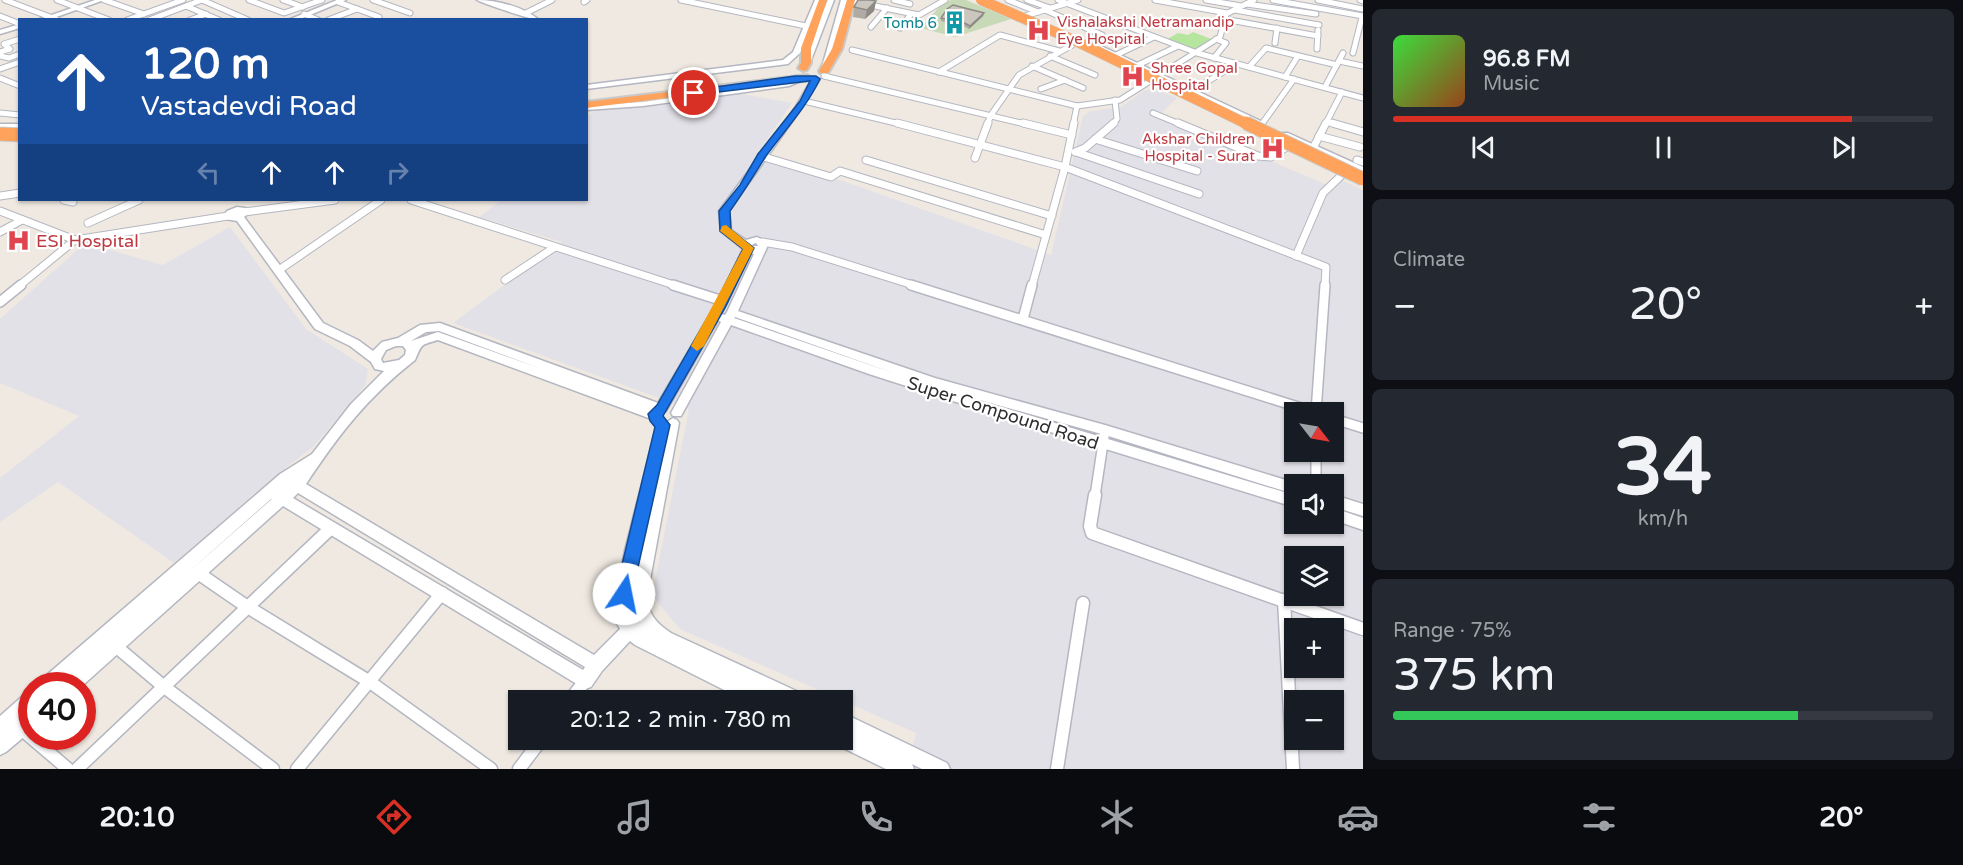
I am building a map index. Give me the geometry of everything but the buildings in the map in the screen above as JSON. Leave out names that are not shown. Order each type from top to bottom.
[{"type":"highway","points":[[812,72],[806,48],[823,0]]},
{"type":"highway","points":[[588,107],[812,72],[835,48],[849,0]]},
{"type":"highway","points":[[989,1],[1141,71],[1185,95],[1363,179]]},
{"type":"highway","points":[[588,96],[812,72]]},
{"type":"highway","points":[[1,134],[18,129]]},
{"type":"highway","points":[[1,134],[18,138]]},
{"type":"street","points":[[5,0],[54,18]]},
{"type":"street","points":[[57,0],[104,18]]},
{"type":"street","points":[[45,18],[102,0],[144,14]]},
{"type":"street","points":[[156,0],[170,4]]},
{"type":"street","points":[[133,18],[170,4],[202,0],[243,18]]},
{"type":"street","points":[[249,0],[282,13],[341,1],[376,18],[400,9]]},
{"type":"street","points":[[283,0],[315,18]]},
{"type":"street","points":[[294,18],[322,0]]},
{"type":"street","points":[[373,0],[410,13]]},
{"type":"street","points":[[480,0],[526,13],[533,18]]},
{"type":"street","points":[[526,13],[552,0]]},
{"type":"street","points":[[681,0],[806,26]]},
{"type":"street","points":[[588,87],[785,62],[796,53],[818,0]]},
{"type":"street","points":[[831,0],[813,48],[812,72],[804,101],[761,156],[744,186],[724,211],[726,231],[756,246],[790,252],[799,251],[1284,402]]},
{"type":"street","points":[[849,0],[921,15],[945,0]]},
{"type":"street","points":[[894,0],[909,2],[903,12]]},
{"type":"street","points":[[975,0],[989,1],[1027,15],[1138,64],[1262,124],[1344,173],[1363,179]]},
{"type":"street","points":[[1008,0],[1038,12]]},
{"type":"street","points":[[1027,0],[1102,35]]},
{"type":"street","points":[[1058,0],[1197,53],[1363,98]]},
{"type":"street","points":[[1017,18],[1078,0]]},
{"type":"street","points":[[1155,0],[1168,1],[1318,36]]},
{"type":"street","points":[[1198,8],[1204,0],[1363,16],[1360,36],[1353,53]]},
{"type":"street","points":[[835,48],[852,50],[1077,106],[1120,100],[1220,37],[1226,16],[1254,0]]},
{"type":"street","points":[[1273,0],[1320,12]]},
{"type":"street","points":[[1318,0],[1363,9]]},
{"type":"street","points":[[989,1],[1017,18],[1288,146],[1363,171]]},
{"type":"street","points":[[185,3],[215,18]]},
{"type":"street","points":[[152,18],[185,3]]},
{"type":"street","points":[[871,27],[887,8]]},
{"type":"street","points":[[168,18],[193,9]]},
{"type":"street","points":[[333,18],[357,9]]},
{"type":"street","points":[[1235,10],[1319,25]]},
{"type":"street","points":[[1317,49],[1320,12]]},
{"type":"street","points":[[195,18],[206,14]]},
{"type":"street","points":[[900,28],[911,14]]},
{"type":"street","points":[[0,16],[18,24]]},
{"type":"street","points":[[1244,31],[1246,19]]},
{"type":"street","points":[[0,33],[18,26]]},
{"type":"street","points":[[1275,43],[1277,28]]},
{"type":"street","points":[[939,72],[1000,35],[1059,51]]},
{"type":"street","points":[[1116,55],[1154,37]]},
{"type":"street","points":[[1214,58],[1226,43],[1216,39]]},
{"type":"street","points":[[9,48],[3,45],[18,40]]},
{"type":"street","points":[[975,158],[991,115],[1019,75],[1074,44]]},
{"type":"street","points":[[0,54],[18,45]]},
{"type":"street","points":[[1355,45],[1363,47]]},
{"type":"street","points":[[1138,64],[1178,46]]},
{"type":"street","points":[[1249,67],[1266,48],[1299,56],[1363,66]]},
{"type":"street","points":[[1325,87],[1343,53]]},
{"type":"street","points":[[0,54],[9,58],[18,55]]},
{"type":"street","points":[[1050,56],[1095,75]]},
{"type":"street","points":[[1285,77],[1299,56]]},
{"type":"street","points":[[0,69],[18,63]]},
{"type":"street","points":[[1192,91],[1236,64]]},
{"type":"street","points":[[1032,66],[1083,88]]},
{"type":"street","points":[[1041,89],[1082,69]]},
{"type":"street","points":[[812,72],[1072,135]]},
{"type":"street","points":[[0,78],[18,85]]},
{"type":"street","points":[[1262,124],[1294,79]]},
{"type":"street","points":[[1311,152],[1342,92]]},
{"type":"street","points":[[1068,155],[1095,140],[1117,119],[1114,100]]},
{"type":"street","points":[[804,101],[980,143],[1065,167],[1326,267],[1316,402]]},
{"type":"street","points":[[1023,319],[1065,167],[1077,106]]},
{"type":"street","points":[[1153,112],[1258,156],[1271,157],[1288,146]]},
{"type":"street","points":[[0,113],[18,115]]},
{"type":"street","points":[[1326,122],[1363,132]]},
{"type":"street","points":[[1319,136],[1360,147]]},
{"type":"street","points":[[1095,140],[1197,171]]},
{"type":"street","points":[[1076,152],[1199,194]]},
{"type":"street","points":[[761,156],[831,177],[840,171],[1046,235]]},
{"type":"street","points":[[866,160],[1052,216]]},
{"type":"street","points":[[1296,256],[1323,193],[1344,173]]},
{"type":"street","points":[[0,195],[18,193]]},
{"type":"street","points":[[68,201],[73,202]]},
{"type":"street","points":[[88,223],[137,201]]},
{"type":"street","points":[[230,201],[237,214],[319,326],[354,343],[377,362],[396,367]]},
{"type":"street","points":[[0,211],[75,240],[328,201]]},
{"type":"street","points":[[279,270],[380,201]]},
{"type":"street","points":[[414,201],[555,246],[719,308]]},
{"type":"street","points":[[0,232],[22,220]]},
{"type":"street","points":[[0,302],[75,240]]},
{"type":"street","points":[[505,280],[555,246]]},
{"type":"street","points":[[741,690],[655,648],[629,629],[621,616],[665,416],[719,308],[756,246]]},
{"type":"street","points":[[756,246],[730,316],[665,416],[639,607],[642,616],[653,630],[665,638],[776,690]]},
{"type":"street","name":"Super Compound Road","points":[[719,308],[730,316],[873,371],[1102,445],[1284,498]]},
{"type":"street","name":"Super Compound Road","points":[[730,316],[932,382],[1105,430],[1284,485]]},
{"type":"street","points":[[354,343],[406,345],[438,336],[665,416]]},
{"type":"street","points":[[375,384],[378,350],[385,345]]},
{"type":"street","points":[[81,672],[109,641],[292,481],[318,455],[375,384],[411,357],[406,345]]},
{"type":"street","points":[[1344,422],[1363,428]]},
{"type":"street","points":[[1105,430],[1090,529],[1092,533],[1284,600]]},
{"type":"street","points":[[292,481],[596,665]]},
{"type":"street","points":[[276,495],[585,681]]},
{"type":"street","points":[[66,672],[198,573],[276,495]]},
{"type":"street","points":[[1344,504],[1363,510]]},
{"type":"street","points":[[1344,517],[1363,524]]},
{"type":"street","points":[[77,769],[246,606],[331,528]]},
{"type":"street","points":[[198,573],[246,606],[370,682],[491,769]]},
{"type":"street","points":[[297,769],[442,593]]},
{"type":"street","points":[[1057,769],[1083,603]]},
{"type":"street","points":[[1284,606],[1293,769]]},
{"type":"street","points":[[1300,606],[1363,629]]},
{"type":"street","points":[[578,690],[596,665],[642,616]]},
{"type":"street","points":[[109,641],[163,686],[273,769]]},
{"type":"street","points":[[0,727],[18,711]]},
{"type":"street","points":[[853,728],[941,769]]},
{"type":"street","points":[[0,746],[18,730]]},
{"type":"street","points":[[853,745],[905,769]]},
{"type":"street","points":[[51,750],[68,769]]},
{"type":"street","points":[[519,769],[533,750]]},
{"type":"shaded area","points":[[1153,89],[1177,98],[1160,114],[1334,188],[1341,180],[1363,190],[1363,769],[907,769],[916,733],[853,705],[853,690],[818,690],[680,629],[652,596],[689,409],[453,323],[562,242],[479,217],[500,201],[588,201],[588,116],[596,109],[736,93],[792,103],[754,158],[843,181],[1051,255],[1083,116],[1090,111],[1121,107],[1143,91]]},
{"type":"shaded area","points":[[230,227],[306,329],[368,369],[365,386],[313,447],[275,476],[174,563],[58,482],[0,522],[0,478],[79,416],[0,383],[0,319],[85,243],[163,265]]},
{"type":"green space","points":[[951,0],[966,0],[1011,19],[955,37],[921,28],[940,6]]},
{"type":"green space","points":[[1193,32],[1211,39],[1206,44],[1192,50],[1166,40],[1178,33],[1188,35]]},
{"type":"slow traffic","points":[[697,346],[723,301],[749,248],[726,231],[726,228]]},
{"type":"place","name":"Tomb 6","points":[[955,23]]},
{"type":"place","name":"Vishalakshi Netramandip Eye Hospital","points":[[1039,31]]},
{"type":"place","name":"Shree Gopal Hospital","points":[[1133,77]]},
{"type":"place","name":"Akshar Children Hospital - Surat","points":[[1273,148]]},
{"type":"place","name":"ESI Hospital","points":[[18,241]]},
{"type":"route","points":[[624,594],[632,550],[663,425],[655,419],[655,416],[662,408],[719,308],[749,248],[726,231],[724,211],[744,186],[761,156],[804,101],[816,79],[795,79],[694,93]]}]
